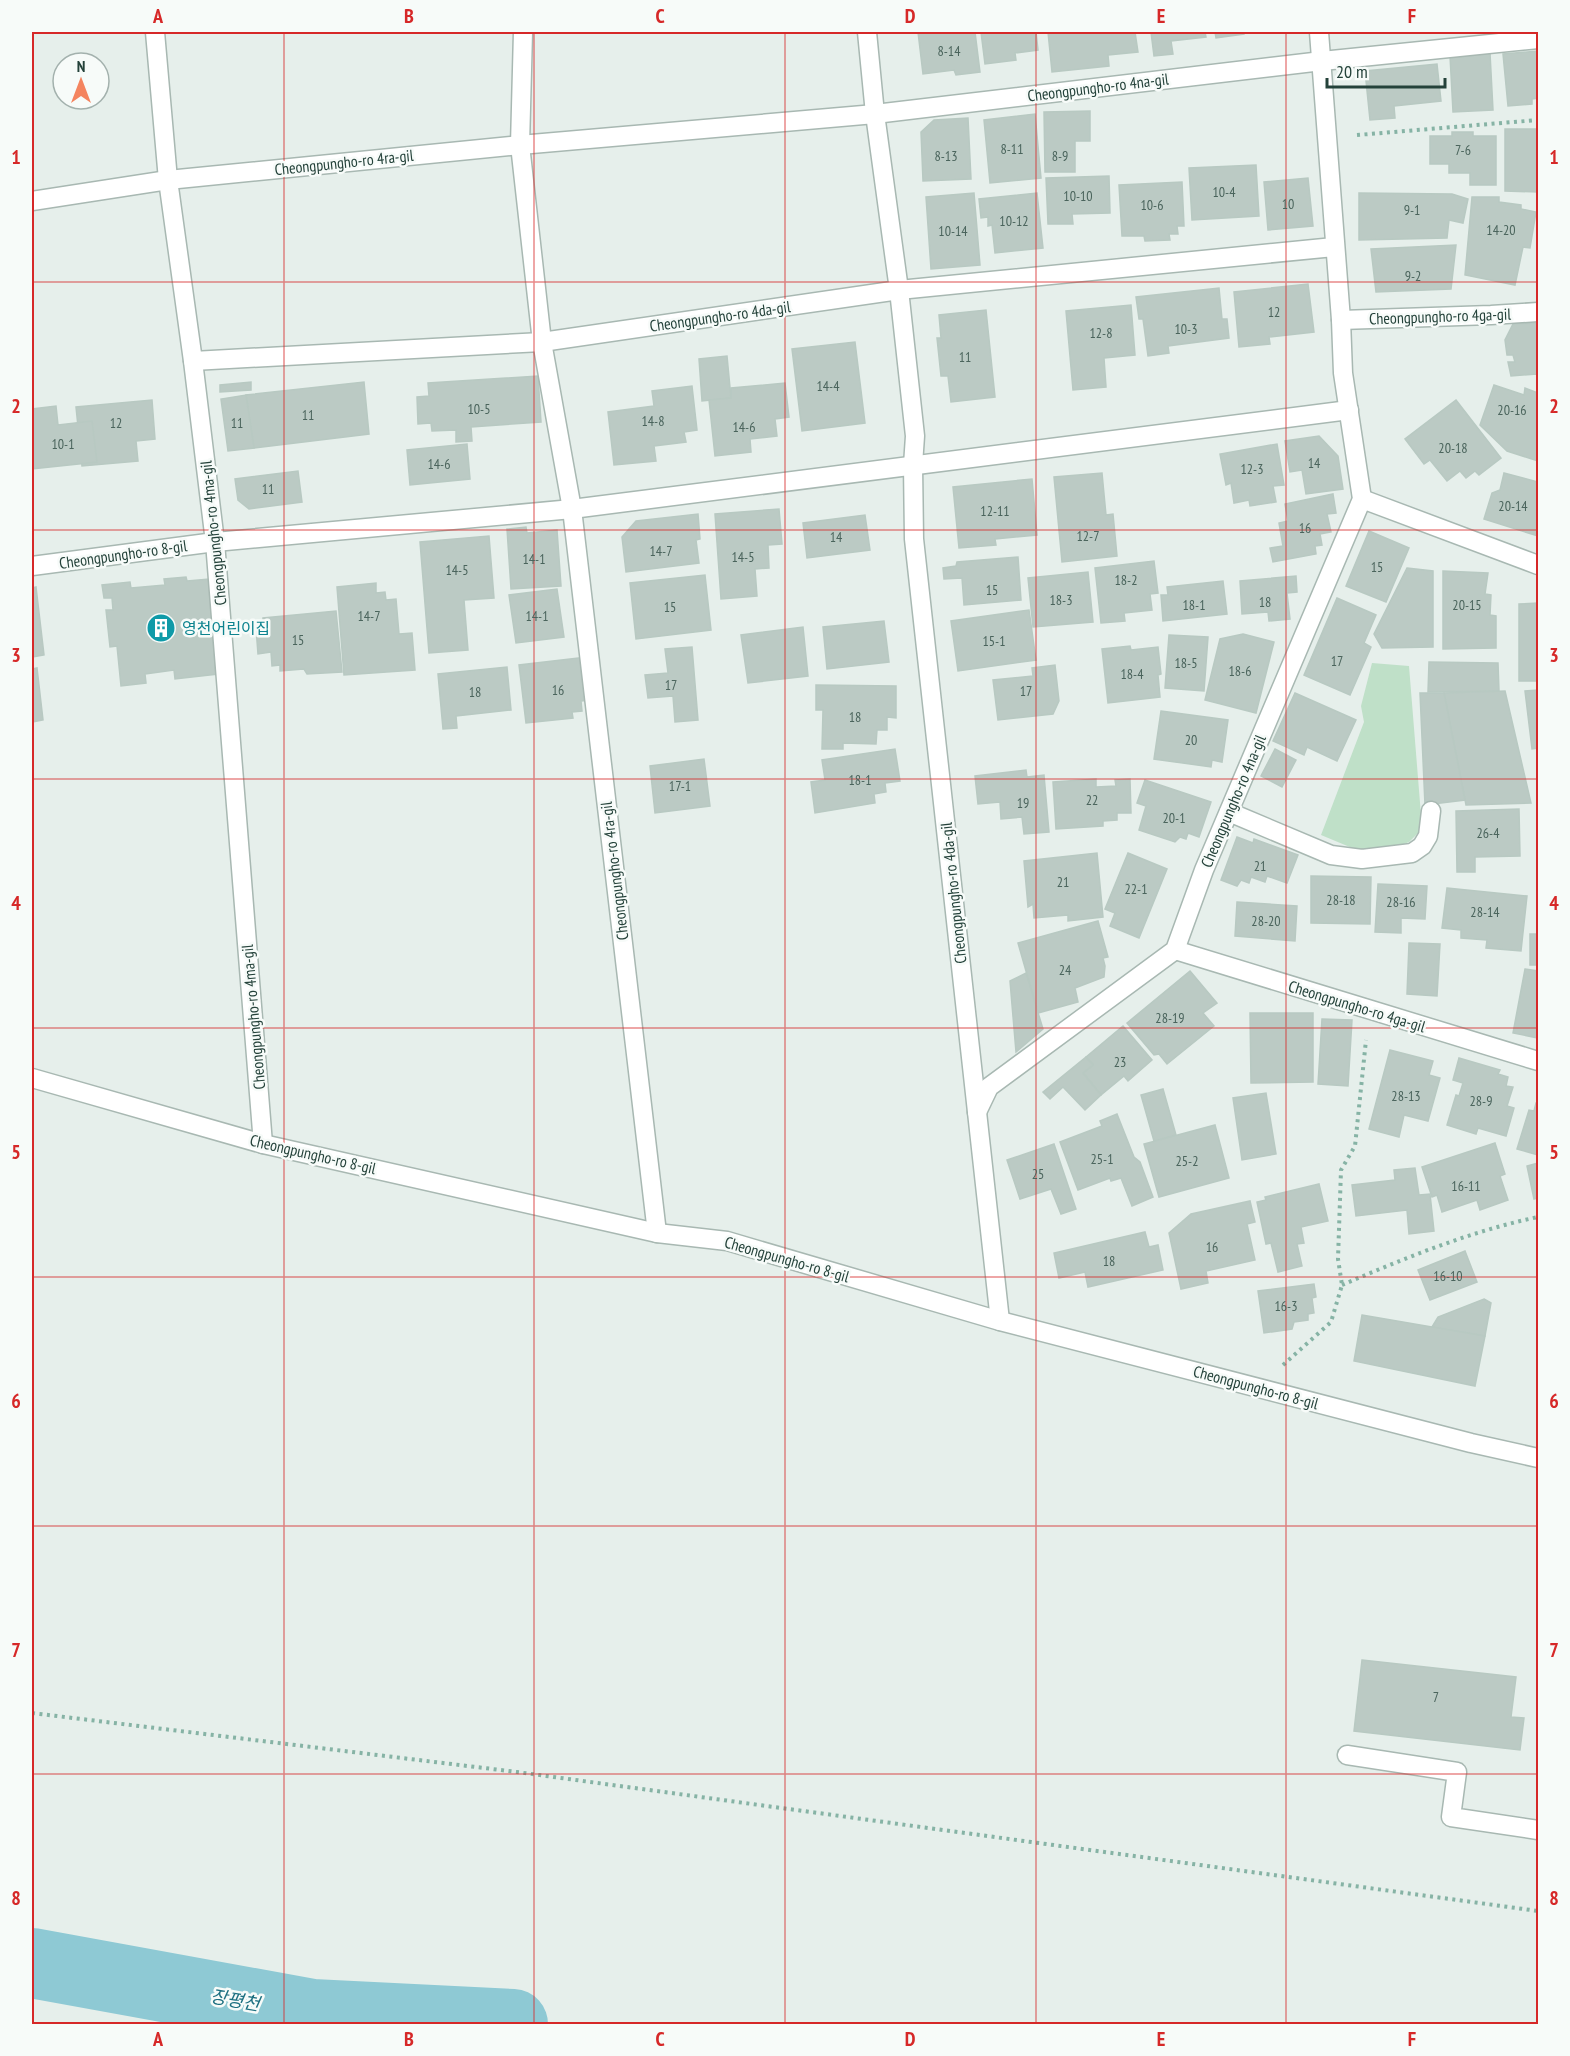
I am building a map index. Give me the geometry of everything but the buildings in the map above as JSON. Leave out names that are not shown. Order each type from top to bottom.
[{"type":"street","name":"Cheongpungho-ro 4ma-gil","points":[[155,32],[168,180],[194,361],[215,542],[263,1144]]},
{"type":"street","name":"Cheongpungho-ro 4ra-gil","points":[[524,32],[520,145],[542,342],[572,509],[657,1233]]},
{"type":"street","name":"Cheongpungho-ro 4da-gil","points":[[867,32],[915,436],[914,539],[1000,1321]]},
{"type":"street","points":[[1319,32],[1343,373],[1362,499],[1539,565]]},
{"type":"street","points":[[1322,61],[1539,39]]},
{"type":"street","name":"Cheongpungho-ro 4na-gil","points":[[875,114],[1322,61]]},
{"type":"street","points":[[520,145],[875,114]]},
{"type":"street","name":"Cheongpungho-ro 4ra-gil","points":[[32,201],[168,180],[520,145]]},
{"type":"street","points":[[899,290],[1334,247]]},
{"type":"street","name":"Cheongpungho-ro 4da-gil","points":[[542,342],[899,290]]},
{"type":"street","name":"Cheongpungho-ro 4ga-gil","points":[[1341,320],[1539,312]]},
{"type":"street","points":[[194,361],[542,342]]},
{"type":"street","points":[[215,542],[572,509],[1349,410]]},
{"type":"street","name":"Cheongpungho-ro 4na-gil","points":[[1175,950],[1204,870],[1362,499]]},
{"type":"street","name":"Cheongpungho-ro 8-gil","points":[[32,566],[215,542]]},
{"type":"street","points":[[1229,812],[1331,855],[1362,859],[1412,853],[1422,846],[1428,836],[1431,811]]},
{"type":"street","points":[[977,1112],[989,1087],[1175,950]]},
{"type":"street","name":"Cheongpungho-ro 4ga-gil","points":[[1175,950],[1539,1061]]},
{"type":"street","name":"Cheongpungho-ro 8-gil","points":[[32,1078],[263,1144],[657,1233],[727,1241],[1000,1321],[1471,1443],[1539,1458]]},
{"type":"street","points":[[1347,1755],[1457,1772],[1451,1817],[1539,1830]]},
{"type":"path","points":[[1327,137],[1539,120]]},
{"type":"path","points":[[1257,1388],[1331,1322],[1342,1286],[1338,1259],[1341,1170],[1355,1146],[1369,1010]]},
{"type":"path","points":[[1342,1286],[1401,1260],[1509,1223],[1539,1217]]},
{"type":"path","points":[[32,1713],[517,1772],[1539,1911]]},
{"type":"green space","points":[[1372,663],[1409,666],[1421,815],[1419,832],[1409,842],[1392,849],[1357,850],[1321,835],[1364,722],[1361,706]]},
{"type":"waterway","name":"장평천","points":[[32,1963],[312,2014],[513,2024]]},
{"type":"place","name":"영천어린이집","points":[[161,628]]}]
